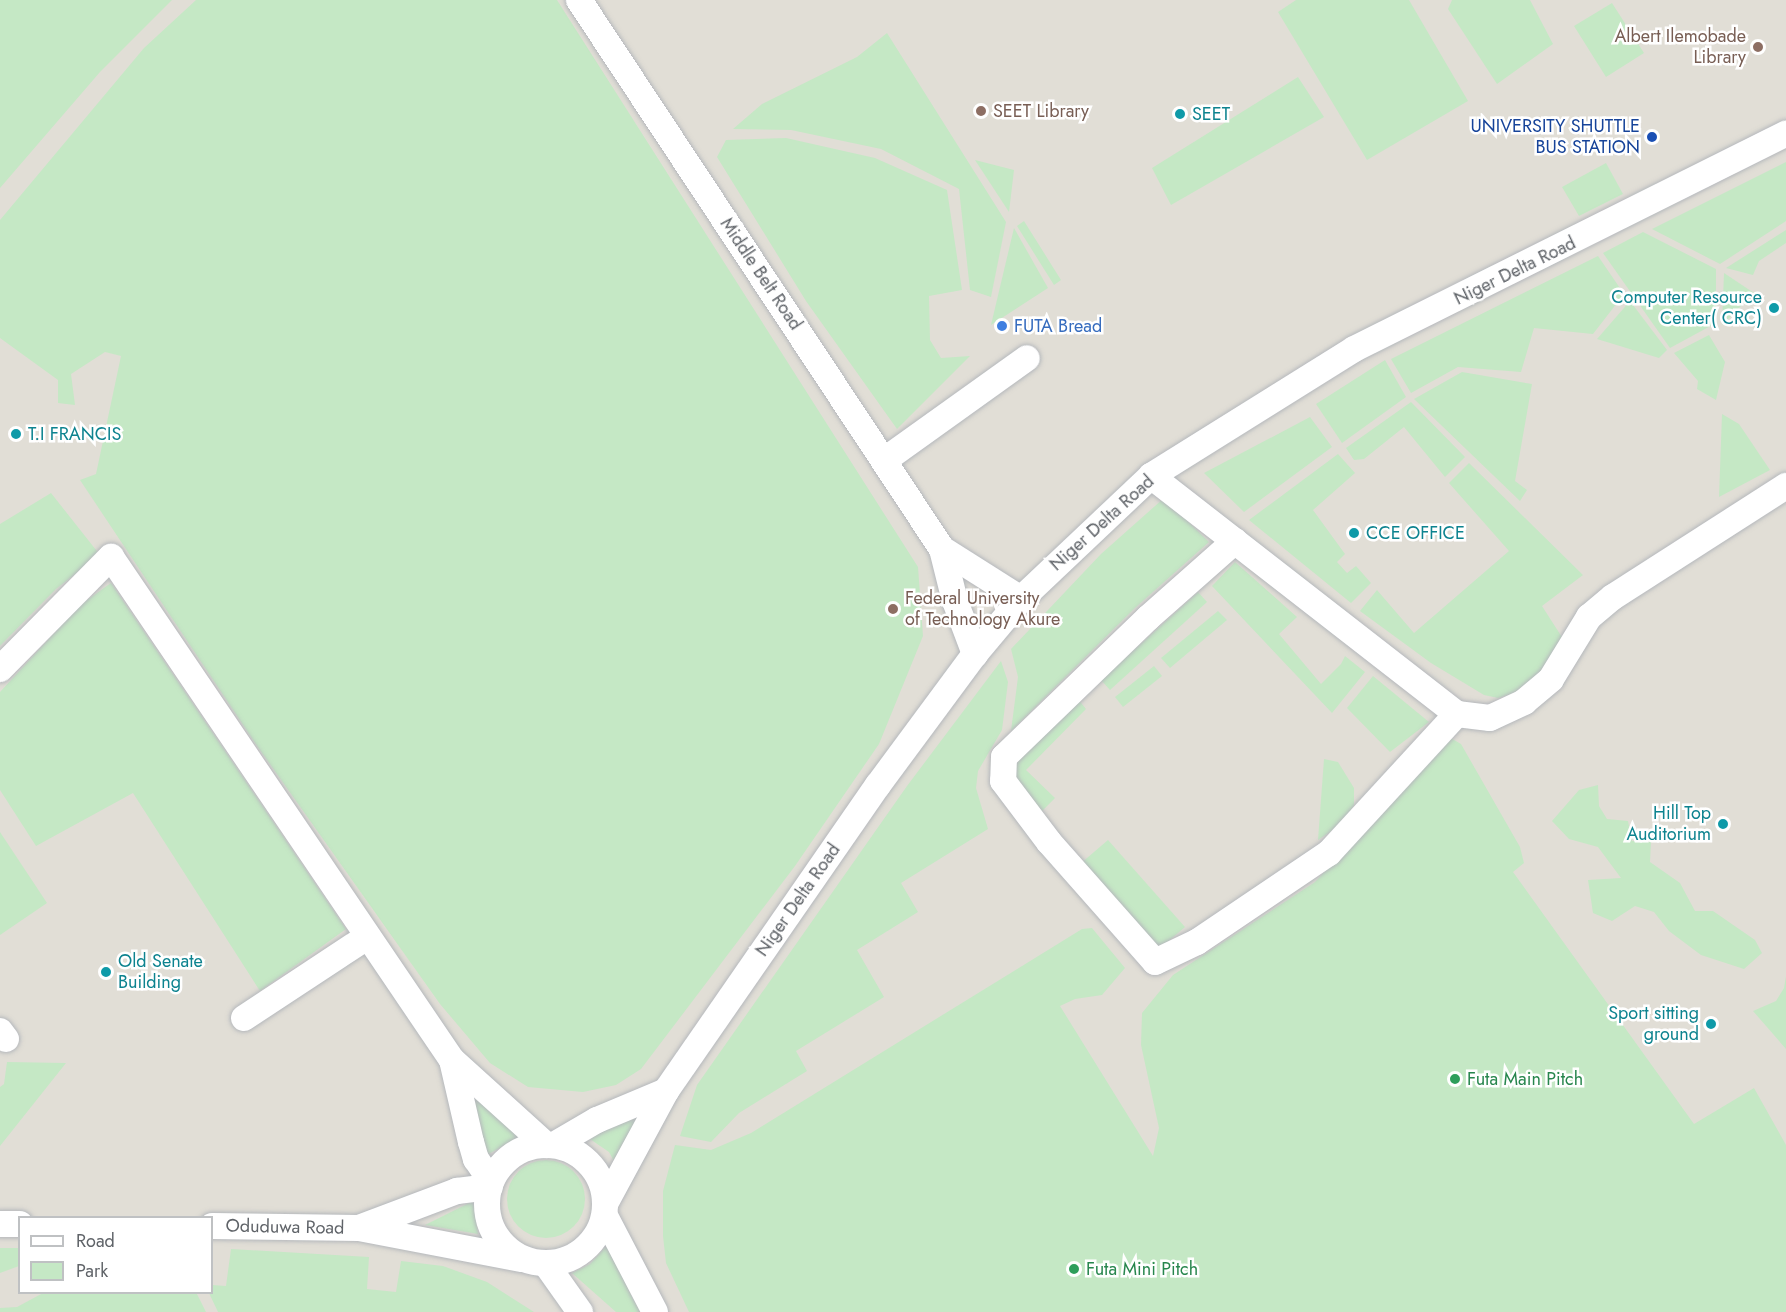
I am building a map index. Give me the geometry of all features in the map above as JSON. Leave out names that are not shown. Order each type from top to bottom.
[{"type":"street","name":"Middle Belt Road","points":[[579,0],[886,459],[942,549],[955,601],[975,654]]},
{"type":"street","name":"Niger Delta Road","points":[[605,1209],[666,1091],[878,785],[975,654],[1021,599],[1151,476],[1354,349],[1786,134]]},
{"type":"street","points":[[886,459],[1027,358]]},
{"type":"street","points":[[1151,476],[1457,714],[1490,718],[1524,702],[1551,679],[1589,617],[1613,597],[1786,486]]},
{"type":"street","points":[[1235,541],[1148,618],[1004,757],[1003,781],[1049,842],[1155,962],[1197,942],[1329,854],[1457,714]]},
{"type":"street","name":"Middle Belt Road","points":[[942,549],[1021,599]]},
{"type":"street","points":[[0,669],[111,557],[452,1060],[550,1145],[574,1152],[591,1164],[602,1182],[605,1209],[655,1312]]},
{"type":"street","points":[[244,1018],[367,937]]},
{"type":"street","points":[[452,1060],[476,1159],[490,1184]]},
{"type":"street","points":[[580,1312],[535,1262],[506,1248],[493,1230],[487,1209],[490,1184],[504,1163],[523,1150],[550,1145],[597,1120],[666,1091]]},
{"type":"street","points":[[358,1228],[457,1191],[490,1184]]},
{"type":"street","points":[[358,1228],[535,1262],[566,1261],[584,1251],[597,1235],[605,1209]]},
{"type":"street","points":[[0,1224],[18,1224]]},
{"type":"street","name":"Oduduwa Road","points":[[213,1226],[358,1228]]},
{"type":"shaded area","name":"Federal University of Technology Akure","points":[[0,0],[1786,0],[1786,1312],[0,1312]]},
{"type":"green space","points":[[0,0],[172,0],[100,72],[0,188]]},
{"type":"green space","points":[[196,0],[557,0],[918,567],[923,636],[879,744],[795,866],[641,1069],[616,1085],[583,1092],[528,1087],[490,1063],[440,1004],[257,746],[80,480],[96,474],[121,356],[105,352],[71,374],[75,405],[58,403],[58,380],[0,338],[0,220],[144,48]]},
{"type":"green space","points":[[1296,0],[1409,0],[1468,101],[1367,160],[1278,12]]},
{"type":"green space","points":[[1452,0],[1530,0],[1553,44],[1497,84],[1448,9]]},
{"type":"green space","points":[[1612,3],[1644,53],[1606,77],[1574,26]]},
{"type":"green space","points":[[887,33],[1006,222],[991,297],[970,290],[959,189],[881,149],[791,130],[733,129],[762,104],[857,57]]},
{"type":"green space","points":[[1298,77],[1324,117],[1171,205],[1152,168]]},
{"type":"green space","points":[[786,138],[875,158],[947,190],[962,290],[929,296],[930,340],[941,358],[970,356],[897,429],[806,301],[717,157],[726,140]]},
{"type":"green space","points":[[975,160],[1014,170],[1009,212]]},
{"type":"green space","points":[[1786,162],[1786,221],[1720,264],[1652,229]]},
{"type":"green space","points":[[1606,163],[1623,194],[1579,216],[1562,187]]},
{"type":"green space","points":[[1024,221],[1061,280],[1054,285],[1017,226]]},
{"type":"green space","points":[[1014,228],[1048,288],[991,325]]},
{"type":"green space","points":[[1786,230],[1786,243],[1759,261],[1753,275],[1726,268]]},
{"type":"green space","points":[[1643,232],[1716,269],[1716,323],[1670,348],[1603,253]]},
{"type":"green space","points":[[1598,256],[1624,294],[1593,334],[1534,328],[1521,372],[1458,367],[1411,393],[1391,359]]},
{"type":"green space","points":[[1724,273],[1754,293],[1722,325]]},
{"type":"green space","points":[[1630,301],[1667,350],[1659,358],[1597,339]]},
{"type":"green space","points":[[1709,335],[1725,362],[1716,400],[1697,389],[1698,381],[1674,353]]},
{"type":"green space","points":[[1385,360],[1406,397],[1342,443],[1316,404]]},
{"type":"green space","points":[[1462,372],[1532,384],[1515,481],[1527,490],[1520,501],[1414,399]]},
{"type":"green space","points":[[1411,402],[1465,457],[1445,477],[1404,427],[1364,459],[1354,460],[1346,448]]},
{"type":"green space","points":[[1722,414],[1739,424],[1770,470],[1719,497]]},
{"type":"green space","points":[[1310,417],[1332,447],[1244,512],[1204,473]]},
{"type":"green space","points":[[1338,454],[1355,473],[1313,510],[1345,554],[1337,562],[1347,573],[1356,566],[1371,583],[1351,603],[1249,520]]},
{"type":"green space","points":[[1469,463],[1583,575],[1542,606],[1567,645],[1527,689],[1498,698],[1484,695],[1431,663],[1360,611],[1377,590],[1414,633],[1509,551],[1449,483]]},
{"type":"green space","points":[[51,493],[100,555],[56,589],[0,646],[0,524]]},
{"type":"green space","points":[[1164,498],[1209,542],[1135,608],[1011,731],[1018,677],[1011,649],[1101,554]]},
{"type":"green space","points":[[1235,562],[1297,617],[1279,634],[1321,684],[1341,664],[1345,656],[1365,672],[1332,713],[1212,586]]},
{"type":"green space","points":[[111,583],[346,929],[260,991],[133,793],[36,846],[0,790],[0,692],[80,605]]},
{"type":"green space","points":[[1198,592],[1207,602],[1110,690],[1101,680]]},
{"type":"green space","points":[[1218,611],[1227,620],[1170,668],[1161,658]]},
{"type":"green space","points":[[1001,661],[1008,682],[1002,730],[978,771],[976,788],[988,829],[901,883],[918,912],[857,950],[884,997],[796,1051],[807,1071],[739,1113],[711,1142],[680,1136],[697,1085],[907,786]]},
{"type":"green space","points":[[1154,666],[1162,676],[1123,707],[1115,697]]},
{"type":"green space","points":[[1373,676],[1429,722],[1390,752],[1347,708]]},
{"type":"green space","points":[[1077,698],[1086,709],[1026,770],[1055,798],[1041,812],[1010,778],[1017,757]]},
{"type":"green space","points":[[1447,736],[1461,744],[1520,847],[1524,863],[1513,872],[1694,1124],[1754,1088],[1786,1145],[1786,1312],[689,1312],[666,1263],[663,1236],[663,1191],[675,1145],[711,1150],[751,1133],[1082,929],[1092,928],[1125,968],[1102,995],[1075,999],[1060,1006],[1153,1156],[1159,1128],[1141,1045],[1142,1013],[1173,975],[1315,882]]},
{"type":"green space","points":[[1324,759],[1338,762],[1354,788],[1354,805],[1345,822],[1318,840]]},
{"type":"green space","points":[[1598,785],[1599,806],[1607,819],[1628,821],[1632,841],[1651,842],[1650,862],[1680,883],[1695,911],[1713,911],[1755,940],[1762,953],[1744,969],[1701,955],[1669,931],[1654,912],[1635,906],[1612,921],[1593,913],[1588,880],[1621,878],[1598,847],[1569,839],[1552,821],[1579,790]]},
{"type":"green space","points":[[0,832],[47,903],[0,935]]},
{"type":"green space","points":[[1108,840],[1185,927],[1157,951],[1080,864]]},
{"type":"green space","points":[[1786,976],[1786,1049],[1753,1011],[1776,1001],[1784,988]]},
{"type":"green space","points":[[7,1062],[66,1063],[0,1146],[0,1087],[4,1084]]},
{"type":"green space","points":[[470,1086],[526,1133],[487,1155]]},
{"type":"green space","points":[[649,1108],[616,1165],[609,1152],[584,1135]]},
{"type":"green space","points":[[538,1160],[554,1160],[568,1166],[579,1177],[585,1191],[585,1207],[579,1221],[568,1232],[554,1238],[538,1238],[524,1232],[513,1221],[507,1207],[507,1191],[513,1177],[524,1166]]},
{"type":"green space","points":[[473,1201],[478,1234],[425,1225]]},
{"type":"green space","points":[[611,1241],[625,1283],[640,1312],[616,1312],[572,1273],[590,1264]]},
{"type":"green space","points":[[0,1248],[18,1248],[18,1266],[0,1273]]},
{"type":"green space","points":[[231,1249],[369,1257],[367,1289],[396,1292],[401,1261],[443,1266],[487,1282],[534,1312],[218,1312],[209,1294],[213,1294],[213,1285],[226,1286]]},
{"type":"green space","points":[[41,1294],[197,1294],[206,1312],[0,1312],[0,1308],[17,1307]]},
{"type":"place","name":"Albert Ilemobade Library","points":[[1758,47]]},
{"type":"place","name":"SEET Library","points":[[981,111]]},
{"type":"place","name":"SEET","points":[[1180,114]]},
{"type":"place","name":"UNIVERSITY SHUTTLE BUS STATION","points":[[1652,137]]},
{"type":"place","name":"Computer Resource Center( CRC)","points":[[1774,308]]},
{"type":"place","name":"FUTA Bread","points":[[1002,326]]},
{"type":"place","name":"T.I FRANCIS","points":[[16,434]]},
{"type":"place","name":"CCE OFFICE","points":[[1354,533]]},
{"type":"place","name":"Federal University of Technology Akure","points":[[893,609]]},
{"type":"place","name":"Hill Top Auditorium","points":[[1723,824]]},
{"type":"place","name":"Old Senate Building","points":[[106,972]]},
{"type":"place","name":"Sport sitting ground","points":[[1711,1024]]},
{"type":"place","name":"Futa Main Pitch","points":[[1455,1079]]},
{"type":"place","name":"Futa Mini Pitch","points":[[1074,1269]]}]
